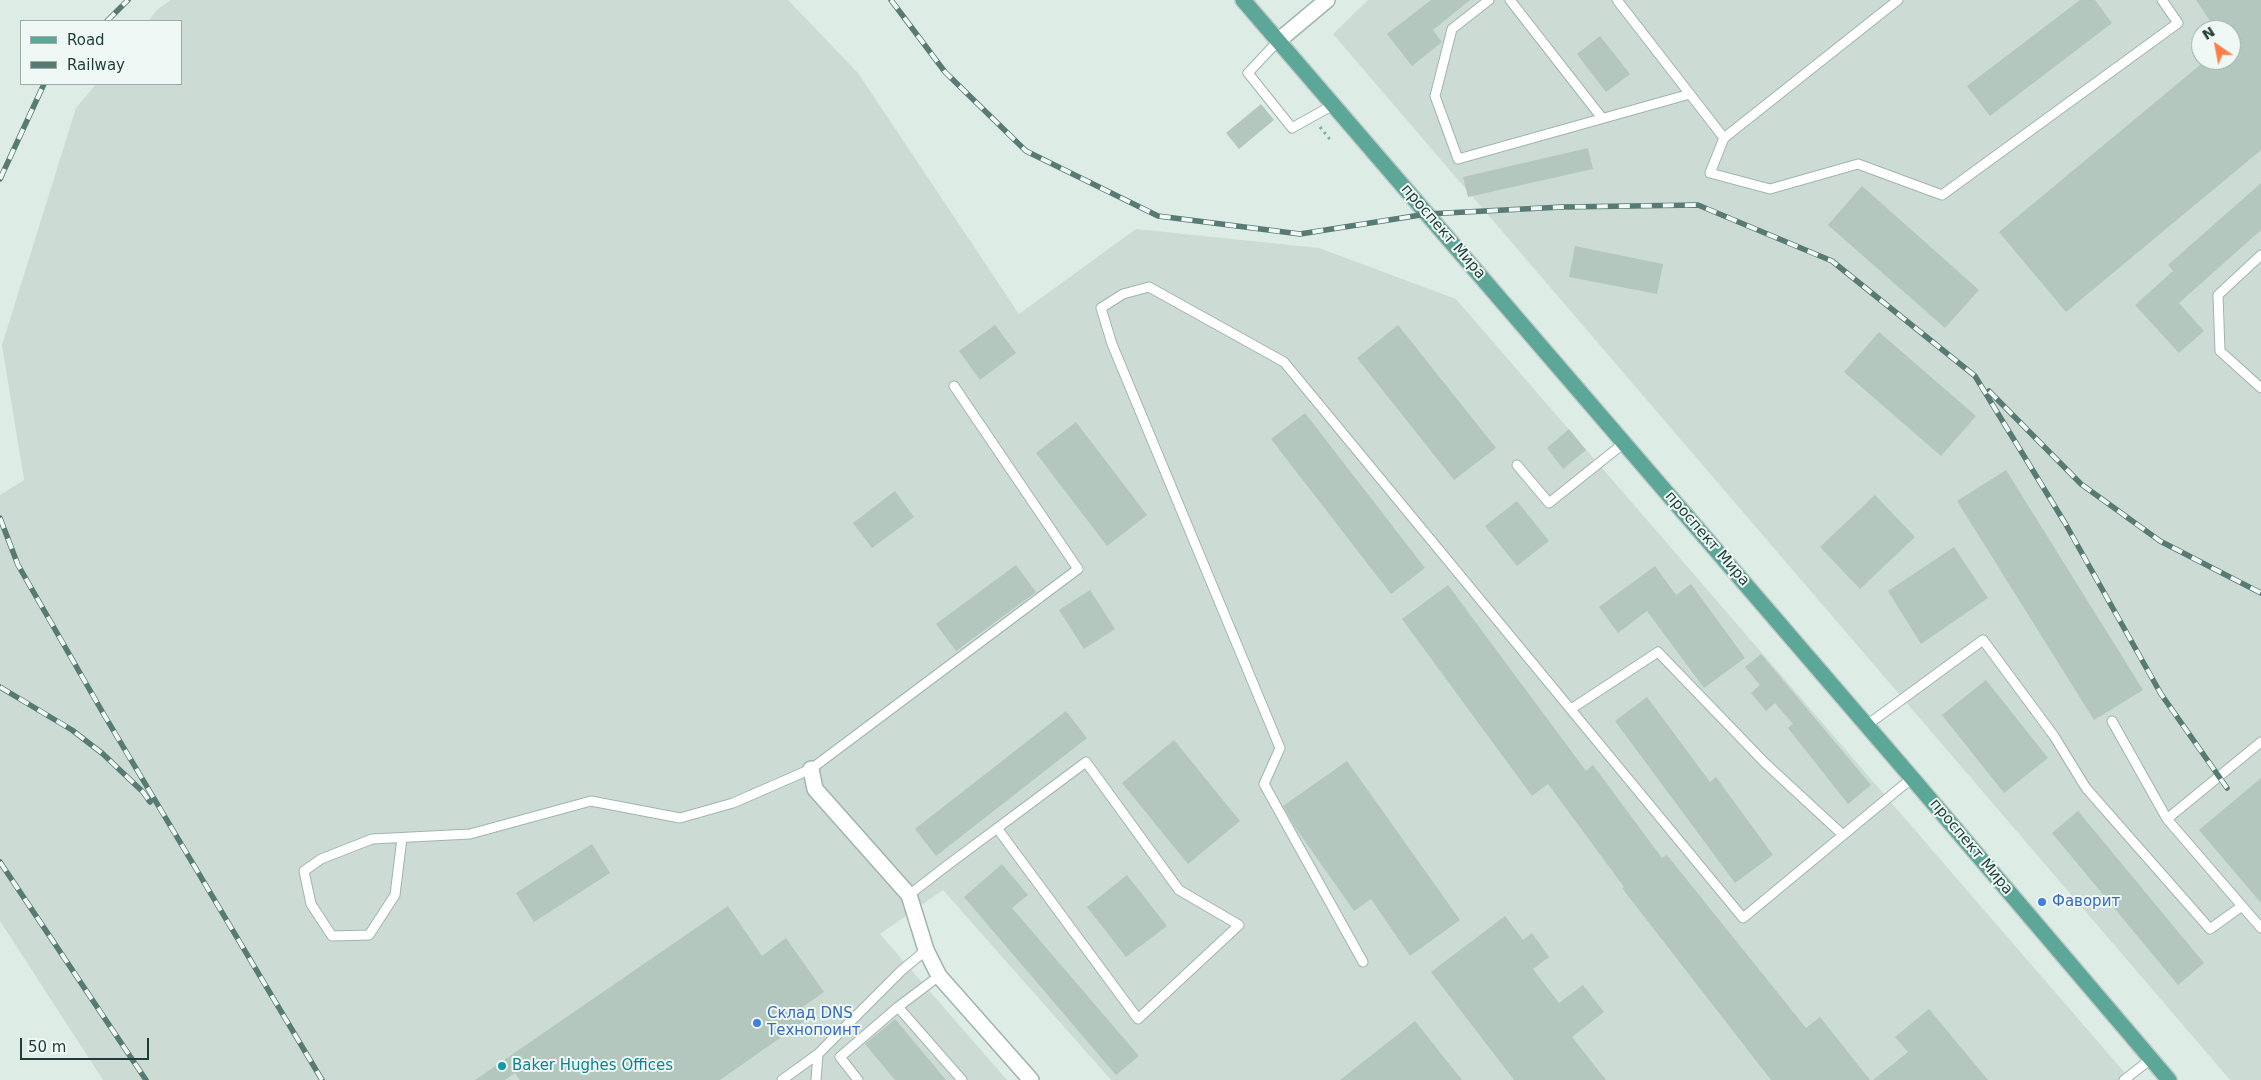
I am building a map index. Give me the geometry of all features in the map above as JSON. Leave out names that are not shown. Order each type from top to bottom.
[{"type":"main road","name":"проспект Мира","points":[[1243,0],[2169,1080]]},
{"type":"street","points":[[1278,41],[1327,0]]},
{"type":"street","points":[[811,769],[815,789],[909,895],[926,950],[939,976],[1031,1080]]},
{"type":"lane","points":[[1489,0],[1452,29],[1435,96],[1458,159],[1690,94]]},
{"type":"lane","points":[[1510,0],[1602,118]]},
{"type":"lane","points":[[1617,0],[1724,138]]},
{"type":"lane","points":[[1898,0],[1724,138],[1710,174],[1770,189],[1858,164],[1942,195],[2178,23],[2162,0]]},
{"type":"lane","points":[[1278,41],[1248,73],[1292,128],[1333,105]]},
{"type":"lane","points":[[2261,255],[2218,295],[2220,351],[2261,388]]},
{"type":"lane","points":[[1363,962],[1264,784],[1280,748],[1112,344],[1101,308],[1123,294],[1149,287],[1284,362],[1743,918],[1912,778]]},
{"type":"lane","points":[[402,838],[395,895],[369,935],[332,936],[311,904],[304,871],[321,859],[372,839],[470,834],[591,801],[680,818],[733,804],[811,769],[1078,569],[954,386]]},
{"type":"lane","points":[[1517,465],[1549,502],[1624,443]]},
{"type":"lane","points":[[1867,726],[1983,640],[2054,736],[2086,788],[2210,929],[2242,906]]},
{"type":"lane","points":[[1571,709],[1658,652],[1765,763],[1843,835]]},
{"type":"lane","points":[[2112,720],[2167,819],[2261,928]]},
{"type":"lane","points":[[2167,819],[2261,742]]},
{"type":"lane","points":[[909,895],[997,828],[1086,762],[1179,890],[1239,926],[1138,1019],[997,828]]},
{"type":"lane","points":[[782,1080],[818,1054],[901,971],[926,950]]},
{"type":"lane","points":[[858,1080],[840,1057],[898,1007],[939,976]]},
{"type":"lane","points":[[898,1007],[962,1080]]},
{"type":"lane","points":[[816,1080],[818,1054]]},
{"type":"lane","points":[[2124,1080],[2150,1059]]},
{"type":"path","points":[[1311,117],[1332,142]]},
{"type":"shaded area","points":[[171,0],[788,0],[858,73],[1019,314],[1136,229],[1319,248],[1456,299],[2131,1080],[1111,1080],[943,890],[880,934],[1007,1080],[103,1080],[0,921],[0,495],[24,480],[2,345],[76,108],[95,85],[182,85],[182,20],[149,20],[159,8]]},
{"type":"shaded area","points":[[1368,0],[2261,0],[2261,1080],[2230,1080],[1333,34]]},
{"type":"building","points":[[1431,0],[1470,0],[1433,30],[1442,42],[1412,66],[1387,34]]},
{"type":"building","points":[[2080,0],[2095,0],[2112,23],[1990,116],[1967,86]]},
{"type":"building","points":[[2196,0],[2261,0],[2261,150],[2066,312],[1999,232],[2194,70],[2241,70],[2241,20],[2209,20]]},
{"type":"building","points":[[1600,36],[1630,74],[1606,92],[1577,54]]},
{"type":"building","points":[[1261,104],[1274,120],[1239,149],[1226,133]]},
{"type":"building","points":[[1588,148],[1593,169],[1468,197],[1463,177]]},
{"type":"building","points":[[2261,183],[2261,230],[2179,303],[2204,331],[2179,353],[2135,305],[2173,271],[2168,265]]},
{"type":"building","points":[[1862,186],[1979,290],[1945,328],[1828,225]]},
{"type":"building","points":[[1575,246],[1663,264],[1657,294],[1569,277]]},
{"type":"building","points":[[995,325],[1016,353],[980,380],[959,351]]},
{"type":"building","points":[[1398,325],[1496,448],[1454,480],[1357,358]]},
{"type":"building","points":[[1879,332],[1976,416],[1941,456],[1844,372]]},
{"type":"building","points":[[1305,413],[1425,568],[1391,594],[1271,439]]},
{"type":"building","points":[[1076,422],[1147,515],[1107,546],[1036,453]]},
{"type":"building","points":[[1569,429],[1586,450],[1563,469],[1547,448]]},
{"type":"building","points":[[2006,470],[2143,690],[2094,720],[1957,501]]},
{"type":"building","points":[[895,491],[914,517],[872,548],[853,523]]},
{"type":"building","points":[[1875,495],[1915,537],[1860,589],[1820,547]]},
{"type":"building","points":[[1517,501],[1549,541],[1517,566],[1485,526]]},
{"type":"building","points":[[1954,547],[1988,598],[1921,644],[1888,591]]},
{"type":"building","points":[[1016,565],[1036,592],[956,651],[936,624]]},
{"type":"building","points":[[1655,566],[1676,595],[1691,584],[1745,658],[1704,688],[1647,611],[1618,633],[1599,607]]},
{"type":"building","points":[[1448,585],[1586,771],[1593,765],[1662,858],[1667,855],[1806,1028],[1820,1017],[1870,1080],[1771,1080],[1622,888],[1624,887],[1548,784],[1532,796],[1402,619]]},
{"type":"building","points":[[1090,590],[1115,629],[1084,649],[1059,610]]},
{"type":"building","points":[[1761,654],[1871,785],[1848,804],[1788,728],[1793,724],[1775,703],[1766,711],[1751,693],[1760,685],[1745,667]]},
{"type":"building","points":[[1986,680],[2048,758],[2004,793],[1942,715]]},
{"type":"building","points":[[1647,697],[1710,782],[1716,777],[1773,855],[1735,883],[1615,721]]},
{"type":"building","points":[[1066,711],[1087,738],[936,856],[915,829]]},
{"type":"building","points":[[1174,740],[1240,821],[1188,864],[1122,783]]},
{"type":"building","points":[[1347,761],[1460,920],[1410,956],[1371,899],[1354,911],[1295,827],[1283,806]]},
{"type":"building","points":[[2261,778],[2261,903],[2199,830]]},
{"type":"building","points":[[2078,811],[2204,963],[2178,985],[2052,833]]},
{"type":"building","points":[[592,844],[610,873],[534,922],[516,893]]},
{"type":"building","points":[[1002,864],[1028,895],[1012,908],[1139,1056],[1116,1075],[964,897]]},
{"type":"building","points":[[1127,875],[1167,926],[1126,957],[1087,907]]},
{"type":"building","points":[[728,906],[762,956],[786,938],[824,992],[800,1009],[807,1019],[720,1080],[520,1080],[515,1073],[505,1080],[475,1080]]},
{"type":"building","points":[[1505,916],[1523,940],[1532,933],[1549,957],[1533,969],[1559,1003],[1583,985],[1604,1012],[1572,1037],[1606,1080],[1514,1080],[1431,972]]},
{"type":"building","points":[[1929,1009],[1988,1080],[1873,1080],[1908,1052],[1895,1037]]},
{"type":"building","points":[[895,1019],[946,1080],[895,1080],[865,1044]]},
{"type":"building","points":[[1415,1021],[1462,1080],[1340,1080]]},
{"type":"railway","points":[[108,20],[128,0]]},
{"type":"railway","points":[[891,0],[945,72],[1026,151],[1158,216],[1300,234],[1427,214],[1562,207],[1698,205],[1832,261],[1975,376],[2065,523],[2161,694],[2227,788]]},
{"type":"railway","points":[[0,179],[44,85]]},
{"type":"railway","points":[[1989,391],[2081,484],[2160,541],[2261,593]]},
{"type":"railway","points":[[0,518],[18,565],[103,713],[322,1080]]},
{"type":"railway","points":[[0,687],[72,730],[103,754],[143,792],[150,802]]},
{"type":"railway","points":[[0,862],[146,1080]]},
{"type":"place","name":"Фаворит","points":[[2042,902]]},
{"type":"place","name":"Склад DNS Технопоинт","points":[[757,1023]]},
{"type":"place","name":"Baker Hughes Offices","points":[[502,1066]]}]
